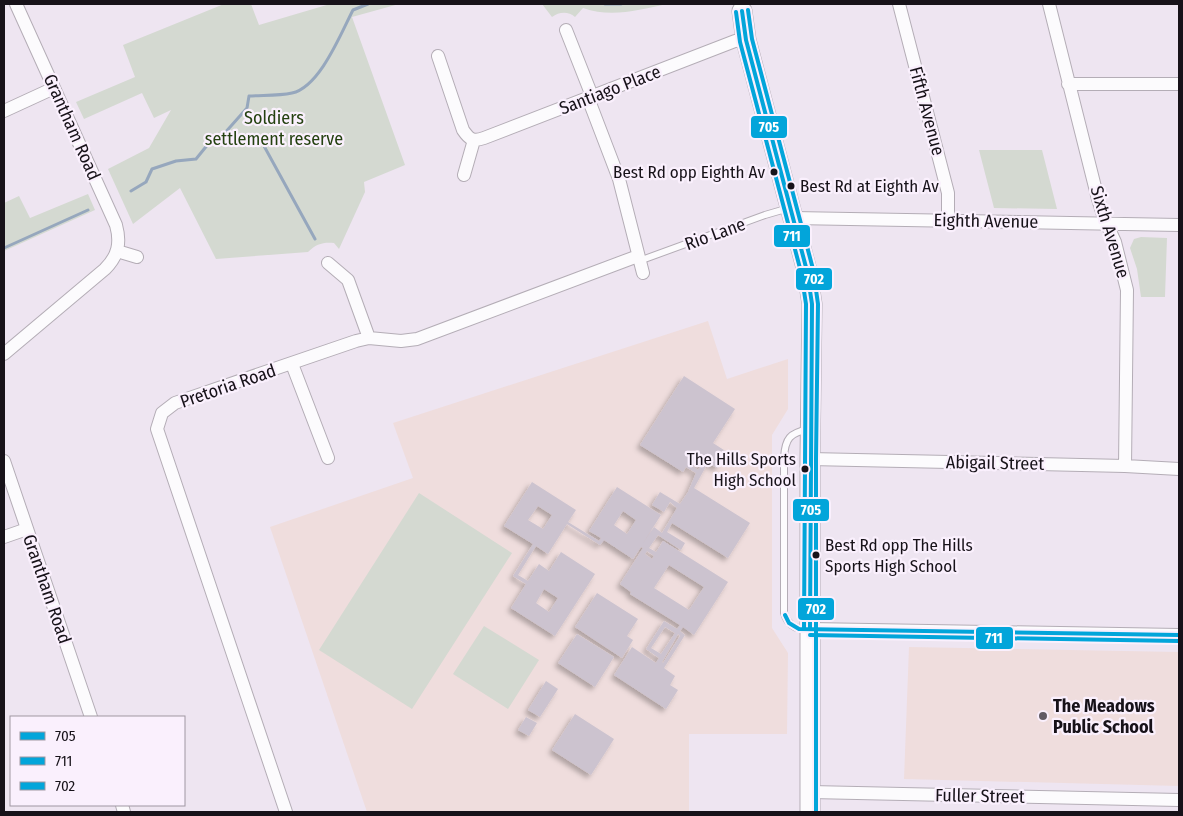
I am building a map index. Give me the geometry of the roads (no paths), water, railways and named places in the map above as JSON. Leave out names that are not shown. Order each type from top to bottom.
[{"type":"main road","points":[[741,6],[746,40],[807,271],[812,304],[810,812]]},
{"type":"street","name":"Fifth Avenue","points":[[899,4],[948,193],[948,220]]},
{"type":"street","name":"Sixth Avenue","points":[[1049,4],[1098,200],[1115,242],[1128,290],[1125,466]]},
{"type":"street","name":"Grantham Road","points":[[21,5],[54,88],[116,225],[119,237],[117,251]]},
{"type":"street","points":[[566,30],[619,178],[640,263]]},
{"type":"street","name":"Santiago Place","points":[[474,140],[735,42],[746,40]]},
{"type":"street","points":[[438,56],[463,130],[469,138],[474,140],[464,175]]},
{"type":"street","points":[[1068,84],[1179,84]]},
{"type":"street","points":[[4,111],[54,88]]},
{"type":"street","name":"Eighth Avenue","points":[[792,212],[948,220],[1179,225]]},
{"type":"street","points":[[4,354],[105,269],[111,263],[117,251],[137,256]]},
{"type":"street","points":[[328,263],[348,280],[369,338]]},
{"type":"street","name":"Pretoria Road","points":[[286,812],[157,429],[162,413],[175,402],[356,341],[369,338],[401,341],[418,339],[640,263]]},
{"type":"street","points":[[292,364],[328,458]]},
{"type":"street","name":"Abigail Street","points":[[810,459],[1125,466],[1179,469]]},
{"type":"street","name":"Grantham Road","points":[[4,461],[91,716]]},
{"type":"street","points":[[4,537],[26,530]]},
{"type":"street","points":[[810,629],[1179,635]]},
{"type":"street","name":"Fuller Street","points":[[811,792],[1179,800]]},
{"type":"lane","name":"Rio Lane","points":[[640,263],[764,215],[792,212]]},
{"type":"lane","points":[[810,629],[799,630],[794,627],[789,623],[784,613],[784,458],[785,445],[788,438],[798,431],[811,428]]},
{"type":"waterway","points":[[131,191],[146,182],[152,169],[176,161],[196,159],[209,143],[223,135],[247,108],[249,96],[287,94],[302,89],[312,81],[328,58],[353,10],[368,4]]},
{"type":"waterway","points":[[605,4],[621,4]]},
{"type":"waterway","points":[[264,146],[315,239]]},
{"type":"waterway","points":[[4,248],[88,210]]},
{"type":"place","name":"Best Rd opp Eighth Av","points":[[774,172]]},
{"type":"place","name":"Best Rd at Eighth Av","points":[[791,186]]},
{"type":"place","name":"The Hills Sports High School","points":[[805,469]]},
{"type":"place","name":"Best Rd opp The Hills Sports High School","points":[[816,555]]},
{"type":"place","name":"The Meadows Public School","points":[[1043,716]]},
{"type":"park label","name":"Soldiers settlement reserve","points":[[274,128]]}]
